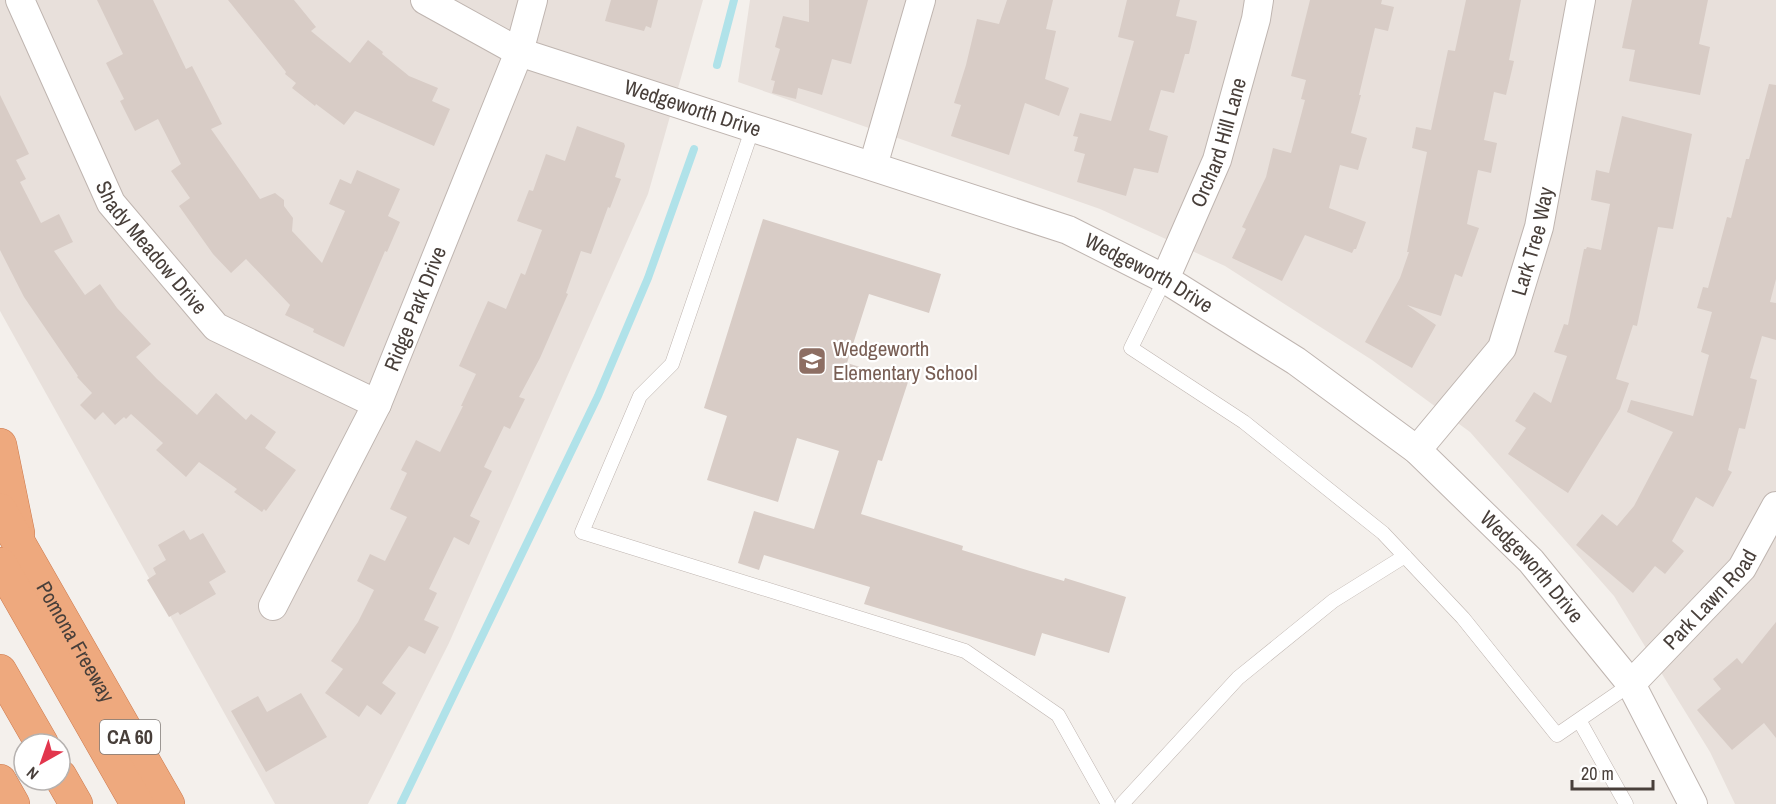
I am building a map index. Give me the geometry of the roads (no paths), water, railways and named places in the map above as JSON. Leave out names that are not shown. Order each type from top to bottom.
[{"type":"highway","points":[[0,445],[11,557],[137,804]]},
{"type":"highway","name":"Pomona Freeway","points":[[0,510],[11,557],[168,804]]},
{"type":"highway","points":[[0,602],[115,804]]},
{"type":"highway","points":[[0,670],[35,732]]},
{"type":"highway","points":[[0,781],[14,804]]},
{"type":"street","name":"Shady Meadow Drive","points":[[20,0],[111,203],[216,327],[377,404]]},
{"type":"street","name":"Wedgeworth Drive","points":[[425,0],[519,52],[1068,230],[1165,279],[1296,361],[1417,450],[1531,561],[1631,684],[1693,804]]},
{"type":"street","name":"Ridge Park Drive","points":[[273,606],[377,404],[519,52],[533,0]]},
{"type":"street","points":[[873,166],[921,0]]},
{"type":"street","name":"Orchard Hill Lane","points":[[1165,279],[1217,160],[1256,19],[1258,0]]},
{"type":"street","name":"Lark Tree Way","points":[[1417,450],[1502,348],[1539,227],[1581,0]]},
{"type":"street","name":"Park Lawn Road","points":[[1631,684],[1742,568],[1776,506]]},
{"type":"lane","points":[[753,127],[672,364],[640,396],[582,532],[965,651],[1058,715],[1108,804]]},
{"type":"lane","points":[[1165,279],[1131,348],[1244,422],[1383,533],[1463,618],[1557,735],[1631,684]]},
{"type":"lane","points":[[1122,804],[1238,678],[1333,601],[1405,556]]},
{"type":"lane","points":[[1579,720],[1626,804]]},
{"type":"waterway","points":[[717,65],[734,0]]},
{"type":"waterway","points":[[401,804],[598,396],[648,278],[694,149]]},
{"type":"place","name":"Wedgeworth Elementary School","points":[[812,361]]}]
